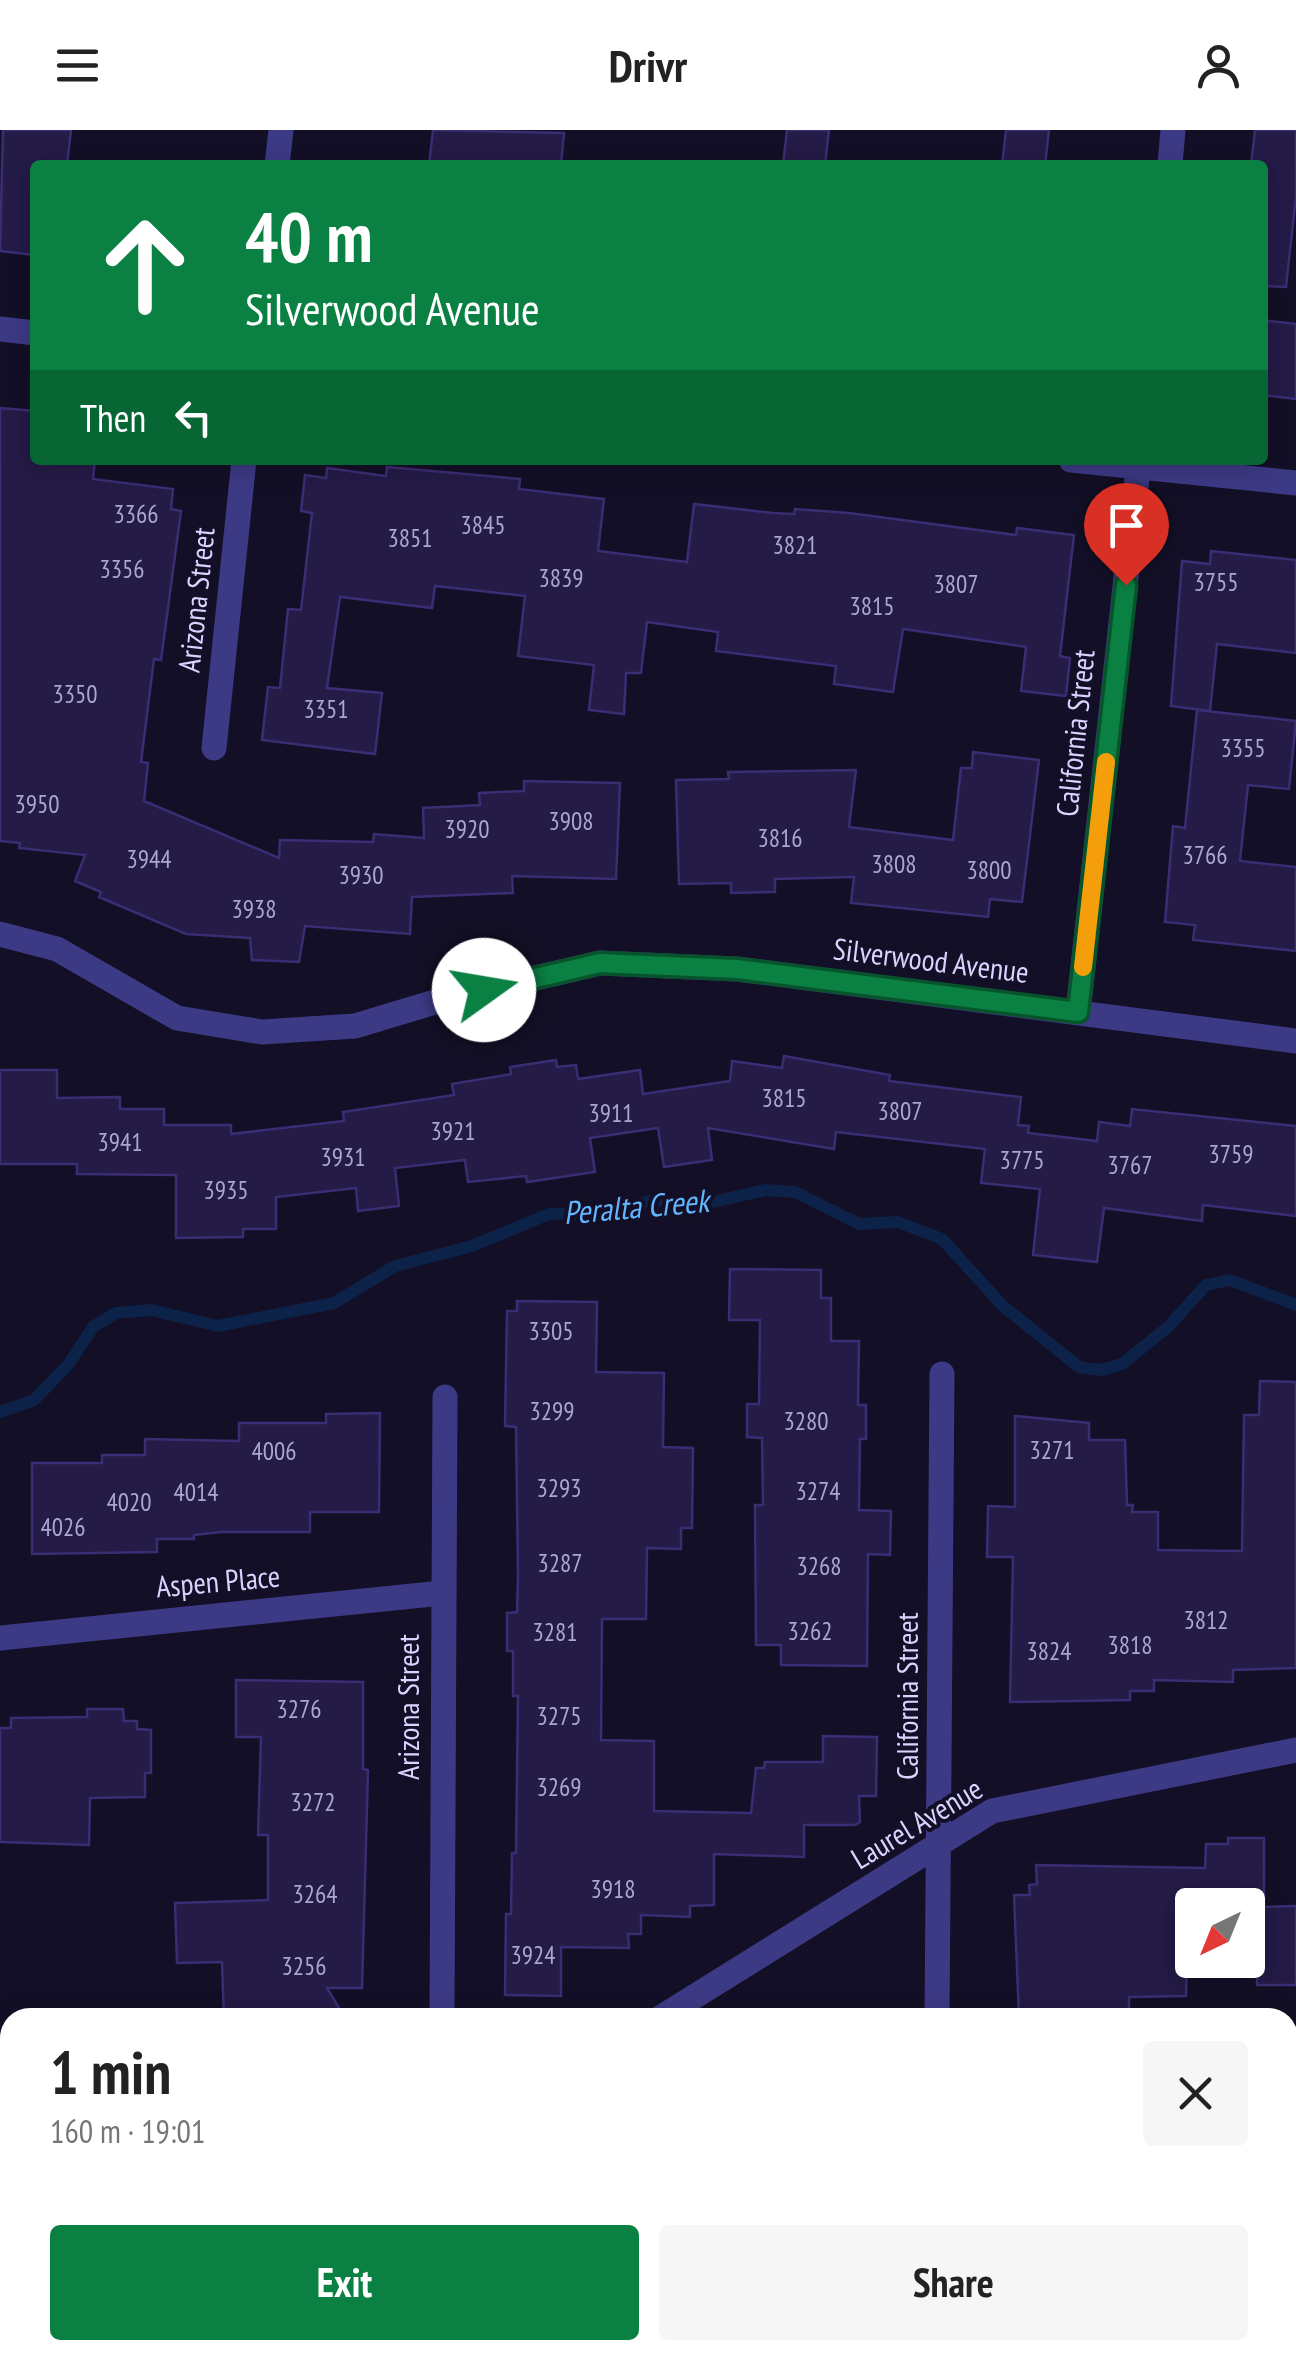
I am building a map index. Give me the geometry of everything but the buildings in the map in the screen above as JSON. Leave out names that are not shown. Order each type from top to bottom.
[{"type":"street","points":[[278,160],[281,130]]},
{"type":"street","points":[[1171,160],[1174,130]]},
{"type":"street","points":[[0,329],[30,332]]},
{"type":"street","name":"Arizona Street","points":[[214,748],[243,465]]},
{"type":"street","name":"California Street","points":[[1078,1012],[1139,465]]},
{"type":"street","points":[[1147,465],[1296,483]]},
{"type":"street","name":"Silverwood Avenue","points":[[0,934],[56,949],[176,1018],[262,1032],[355,1026],[444,999],[600,963],[737,969],[1296,1042]]},
{"type":"street","name":"California Street","points":[[938,2008],[942,1374]]},
{"type":"street","name":"Arizona Street","points":[[442,2008],[445,1397]]},
{"type":"street","name":"Aspen Place","points":[[0,1638],[442,1593]]},
{"type":"street","name":"Laurel Avenue","points":[[676,2008],[940,1847],[992,1811],[1296,1750]]},
{"type":"waterway","name":"Peralta Creek","points":[[0,1412],[34,1400],[68,1365],[93,1327],[116,1313],[151,1310],[218,1326],[334,1303],[395,1266],[472,1246],[549,1214],[591,1213],[657,1200],[691,1207],[765,1190],[795,1192],[859,1224],[898,1222],[942,1239],[1003,1306],[1079,1367],[1102,1370],[1122,1364],[1168,1327],[1206,1285],[1230,1280],[1296,1305]]},
{"type":"slow traffic","points":[[1083,967],[1106,762]]},
{"type":"route","points":[[484,990],[600,963],[737,969],[1078,1012],[1126,585]]}]
